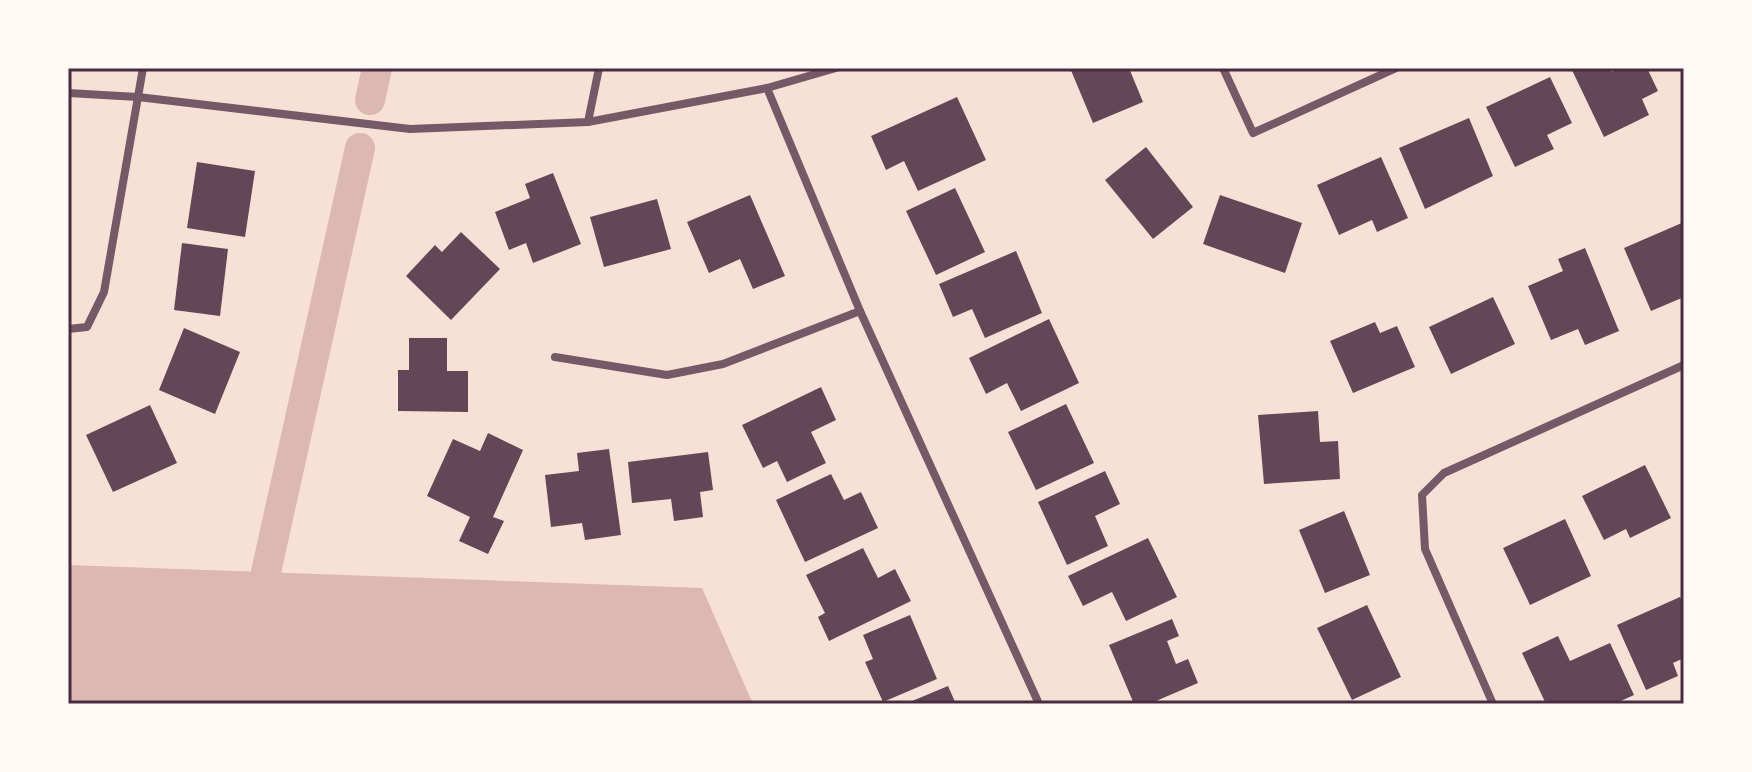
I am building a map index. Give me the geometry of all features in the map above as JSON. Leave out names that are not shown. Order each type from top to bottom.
[{"type":"street","points":[[68,329],[87,327],[104,292],[143,68]]},
{"type":"street","points":[[588,122],[599,68]]},
{"type":"street","points":[[68,93],[138,97],[410,129],[588,122],[767,88],[836,68]]},
{"type":"street","points":[[1223,68],[1253,133],[1396,68]]},
{"type":"street","points":[[767,88],[860,311],[1039,704]]},
{"type":"street","points":[[555,357],[667,375],[723,364],[860,311]]},
{"type":"street","points":[[1493,704],[1425,549],[1422,495],[1444,473],[1684,365]]},
{"type":"shaded area","points":[[68,565],[702,588],[753,704],[68,704]]},
{"type":"building","points":[[1070,68],[1129,68],[1143,102],[1093,123]]},
{"type":"building","points":[[1571,68],[1610,68],[1612,72],[1620,68],[1647,68],[1658,91],[1642,99],[1649,115],[1604,137]]},
{"type":"building","points":[[1550,77],[1572,123],[1547,135],[1554,149],[1515,167],[1486,107]]},
{"type":"building","points":[[957,97],[986,160],[918,191],[904,161],[886,170],[871,136]]},
{"type":"building","points":[[1469,118],[1493,176],[1425,209],[1399,148]]},
{"type":"building","points":[[1146,147],[1193,207],[1153,239],[1105,180]]},
{"type":"building","points":[[1381,157],[1408,218],[1377,232],[1372,220],[1339,235],[1317,185]]},
{"type":"building","points":[[197,162],[255,171],[245,237],[187,228]]},
{"type":"building","points":[[553,173],[581,244],[533,263],[526,243],[509,250],[495,212],[530,198],[525,184]]},
{"type":"building","points":[[955,188],[985,252],[936,275],[906,211]]},
{"type":"building","points":[[750,195],[785,276],[753,289],[740,259],[709,273],[687,222]]},
{"type":"building","points":[[1220,195],[1302,223],[1285,273],[1203,244]]},
{"type":"building","points":[[657,199],[671,249],[604,267],[590,217]]},
{"type":"building","points":[[1684,222],[1684,297],[1651,311],[1624,248]]},
{"type":"building","points":[[461,232],[500,269],[451,320],[406,276],[435,245],[442,252]]},
{"type":"building","points":[[182,243],[228,249],[220,316],[174,310]]},
{"type":"building","points":[[1585,248],[1619,331],[1585,345],[1578,329],[1551,340],[1528,286],[1563,271],[1558,259]]},
{"type":"building","points":[[1016,251],[1042,313],[985,338],[972,309],[953,317],[939,284]]},
{"type":"building","points":[[1493,297],[1515,344],[1451,374],[1429,327]]},
{"type":"building","points":[[1049,319],[1079,383],[1021,411],[1007,383],[986,394],[969,358]]},
{"type":"building","points":[[1375,322],[1380,333],[1397,326],[1415,367],[1353,393],[1330,341]]},
{"type":"building","points":[[184,328],[240,352],[215,414],[159,390]]},
{"type":"building","points":[[409,338],[447,338],[447,371],[468,371],[468,412],[398,411],[398,370],[409,370]]},
{"type":"building","points":[[821,387],[836,420],[811,432],[826,463],[787,482],[777,461],[763,468],[742,425]]},
{"type":"building","points":[[1066,404],[1094,463],[1036,490],[1008,432]]},
{"type":"building","points":[[150,405],[177,463],[113,492],[86,435]]},
{"type":"building","points":[[1318,411],[1320,442],[1338,441],[1340,479],[1264,484],[1258,415]]},
{"type":"building","points":[[488,433],[523,450],[493,517],[504,521],[488,554],[459,541],[470,517],[427,496],[453,439],[480,451]]},
{"type":"building","points":[[609,449],[621,535],[585,540],[582,523],[551,527],[545,475],[579,471],[577,453]]},
{"type":"building","points":[[708,452],[713,490],[700,492],[703,517],[674,521],[671,499],[632,503],[628,462]]},
{"type":"building","points":[[1645,465],[1671,518],[1630,538],[1626,529],[1604,540],[1582,496]]},
{"type":"building","points":[[1105,471],[1120,504],[1095,516],[1108,546],[1067,565],[1038,502]]},
{"type":"building","points":[[831,474],[844,500],[861,492],[878,528],[805,562],[776,500]]},
{"type":"building","points":[[1344,511],[1370,575],[1325,593],[1299,530]]},
{"type":"building","points":[[1565,519],[1591,576],[1530,605],[1503,548]]},
{"type":"building","points":[[1148,538],[1177,597],[1126,621],[1112,592],[1083,606],[1068,576]]},
{"type":"building","points":[[863,548],[878,578],[895,569],[911,601],[829,641],[818,617],[825,613],[806,575]]},
{"type":"building","points":[[1680,597],[1684,605],[1684,658],[1673,663],[1678,676],[1646,690],[1617,625]]},
{"type":"building","points":[[1367,605],[1401,677],[1352,700],[1317,628]]},
{"type":"building","points":[[910,615],[937,679],[883,702],[865,662],[873,659],[863,635]]},
{"type":"building","points":[[1172,619],[1179,636],[1167,641],[1176,664],[1188,659],[1198,683],[1149,704],[1134,704],[1109,645]]},
{"type":"building","points":[[1558,636],[1570,661],[1610,643],[1634,695],[1614,704],[1546,704],[1522,653]]},
{"type":"building","points":[[948,686],[956,704],[905,704]]},
{"type":"waterway","points":[[370,100],[377,68]]},
{"type":"waterway","points":[[266,572],[360,148]]}]
